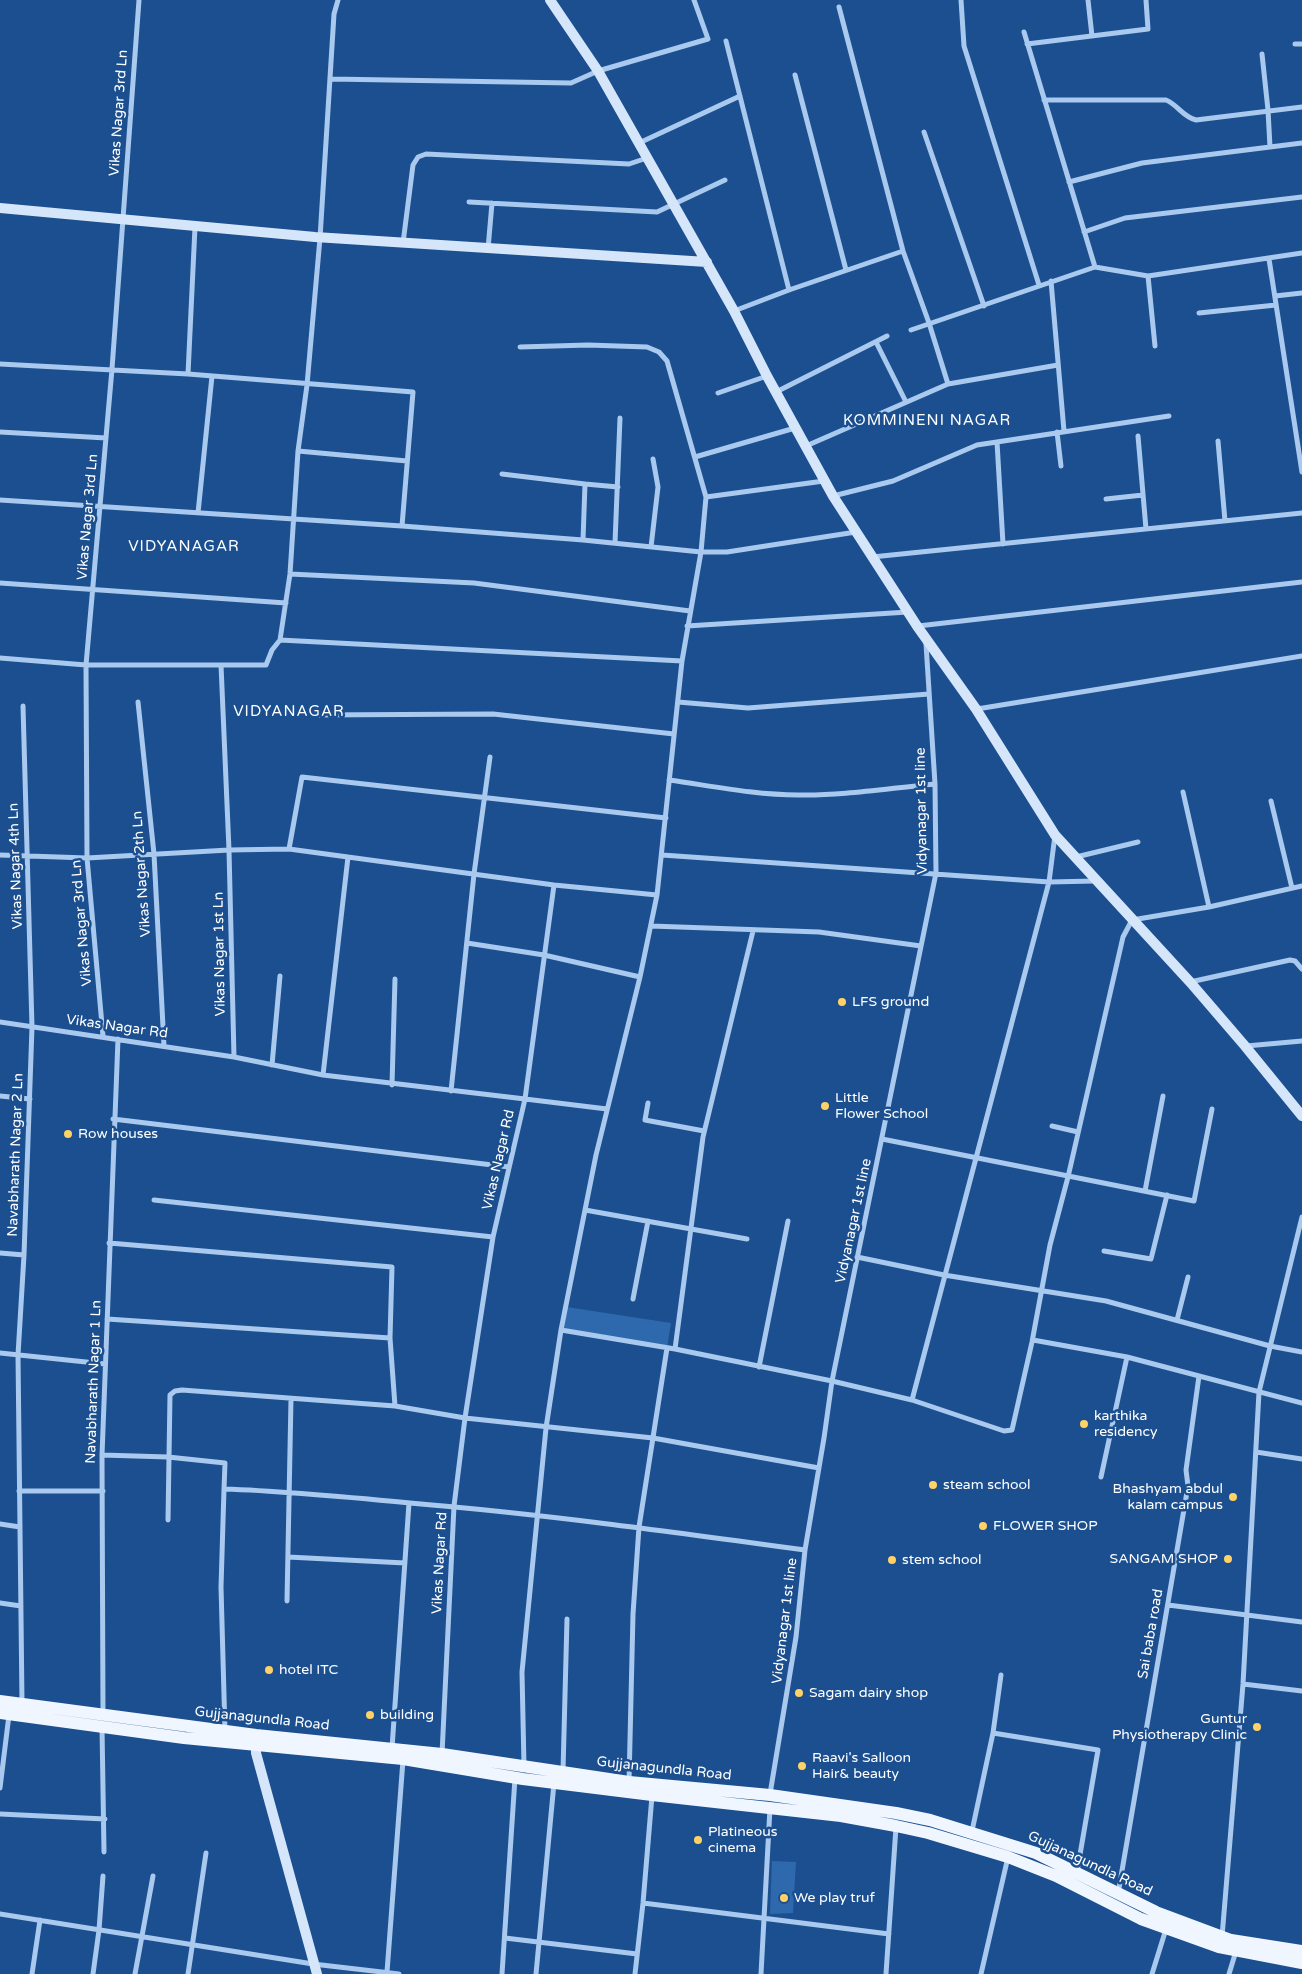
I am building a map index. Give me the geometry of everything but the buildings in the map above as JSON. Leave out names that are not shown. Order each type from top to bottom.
[{"type":"main road","name":"Gujjanagundla Road","points":[[0,1701],[102,1721],[521,1774],[563,1772],[770,1801],[896,1813],[930,1820],[1036,1853],[1236,1951],[1302,1963]]},
{"type":"main road","name":"Gujjanagundla Road","points":[[5,1714],[225,1731],[256,1740],[392,1748],[442,1754],[554,1782],[652,1795],[770,1801],[928,1833],[1008,1857],[1056,1876],[1116,1907],[1166,1929],[1221,1942],[1247,1943],[1302,1951]]},
{"type":"street","name":"Vikas Nagar 3rd Ln","points":[[103,1036],[87,858],[86,666],[112,369],[139,0]]},
{"type":"street","points":[[0,658],[86,666],[266,665],[272,650],[280,640],[290,574],[298,451],[307,385],[320,238],[334,14],[338,0]]},
{"type":"street","points":[[552,0],[598,71],[708,262],[767,376],[833,496],[917,626],[976,709],[1056,835],[1190,982],[1302,1116]]},
{"type":"street","points":[[330,79],[571,82],[598,71],[708,39],[694,0]]},
{"type":"street","points":[[961,0],[964,46],[1039,285]]},
{"type":"street","points":[[1088,0],[1092,36]]},
{"type":"street","points":[[1027,44],[1148,29],[1146,0]]},
{"type":"street","points":[[839,7],[903,251],[929,323],[948,384]]},
{"type":"street","points":[[1024,32],[1095,267]]},
{"type":"street","points":[[726,41],[789,290]]},
{"type":"street","points":[[1295,44],[1302,44]]},
{"type":"street","points":[[1262,54],[1270,147]]},
{"type":"street","points":[[795,75],[846,270]]},
{"type":"street","points":[[639,143],[740,96]]},
{"type":"street","points":[[1044,100],[1166,100],[1173,103],[1187,118],[1196,120],[1302,107]]},
{"type":"street","points":[[924,132],[984,306]]},
{"type":"street","points":[[1069,182],[1142,163],[1302,143]]},
{"type":"street","points":[[402,243],[413,165],[418,157],[426,154],[629,164],[647,158]]},
{"type":"street","points":[[469,202],[657,212],[725,180]]},
{"type":"street","points":[[1084,232],[1125,218],[1302,197]]},
{"type":"street","points":[[488,249],[492,203]]},
{"type":"street","points":[[0,208],[122,219],[195,228],[320,238],[708,262]]},
{"type":"street","points":[[188,374],[195,228]]},
{"type":"street","points":[[734,311],[903,251]]},
{"type":"street","points":[[911,330],[1095,267],[1148,276],[1302,253]]},
{"type":"street","points":[[1269,258],[1302,472]]},
{"type":"street","points":[[1148,276],[1155,346]]},
{"type":"street","points":[[1051,281],[1064,431]]},
{"type":"street","points":[[1274,296],[1302,293]]},
{"type":"street","points":[[1199,313],[1276,305]]},
{"type":"street","points":[[776,392],[887,336]]},
{"type":"street","points":[[876,342],[906,402]]},
{"type":"street","points":[[502,1974],[521,1774],[522,1672],[546,1428],[561,1330],[585,1210],[607,1109],[640,977],[657,895],[682,661],[701,552],[706,497],[668,360],[659,352],[646,347],[588,345],[520,347]]},
{"type":"street","points":[[0,364],[188,374],[413,392],[402,526]]},
{"type":"street","points":[[806,446],[948,384],[1058,364]]},
{"type":"street","points":[[198,513],[212,376]]},
{"type":"street","points":[[718,393],[767,376]]},
{"type":"street","points":[[833,496],[893,481],[977,445],[1169,416]]},
{"type":"street","points":[[615,543],[620,418]]},
{"type":"street","points":[[695,458],[796,428]]},
{"type":"street","points":[[0,432],[106,438]]},
{"type":"street","points":[[1057,432],[1061,466]]},
{"type":"street","points":[[1138,436],[1146,529]]},
{"type":"street","points":[[1218,441],[1225,521]]},
{"type":"street","points":[[997,442],[1003,544]]},
{"type":"street","points":[[298,451],[407,461]]},
{"type":"street","points":[[650,548],[658,487],[654,460]]},
{"type":"street","points":[[502,474],[618,487]]},
{"type":"street","points":[[706,497],[825,480]]},
{"type":"street","points":[[583,540],[586,484]]},
{"type":"street","points":[[1106,499],[1143,495]]},
{"type":"street","points":[[0,500],[402,526],[583,540],[701,552],[727,552],[856,532]]},
{"type":"street","points":[[872,557],[1302,514]]},
{"type":"street","points":[[290,574],[474,583],[690,611]]},
{"type":"street","points":[[917,626],[1302,582]]},
{"type":"street","points":[[0,583],[286,603]]},
{"type":"street","points":[[687,626],[908,612]]},
{"type":"street","name":"Vidyanagar 1st line","points":[[761,1974],[770,1801],[796,1637],[805,1550],[832,1381],[936,873],[935,784],[926,638]]},
{"type":"street","points":[[280,640],[682,661]]},
{"type":"street","points":[[976,709],[1302,656]]},
{"type":"street","name":"Vikas Nagar 1st Ln","points":[[221,665],[229,850],[234,1057]]},
{"type":"street","points":[[678,702],[748,708],[929,694]]},
{"type":"street","name":"Vikas Nagar 2th Ln","points":[[138,702],[154,854],[164,1046]]},
{"type":"street","name":"Vikas Nagar 4th Ln","points":[[23,706],[32,1027]]},
{"type":"street","points":[[313,715],[493,714],[674,734]]},
{"type":"street","points":[[451,1091],[474,874],[490,757]]},
{"type":"street","points":[[289,849],[302,777],[666,818]]},
{"type":"street","points":[[669,780],[760,794],[799,795],[935,784]]},
{"type":"street","points":[[1183,792],[1209,907]]},
{"type":"street","points":[[1271,801],[1292,888]]},
{"type":"street","points":[[912,1400],[1049,882],[1056,835]]},
{"type":"street","points":[[1076,857],[1138,842]]},
{"type":"street","points":[[0,855],[87,858],[229,850],[289,849],[554,885],[657,895]]},
{"type":"street","points":[[662,855],[1049,882],[1096,880]]},
{"type":"street","points":[[323,1075],[348,857]]},
{"type":"street","points":[[554,885],[525,1099],[607,1109]]},
{"type":"street","points":[[1132,920],[1209,907],[1302,886]]},
{"type":"street","points":[[561,1330],[675,1349],[832,1381],[912,1400],[1008,1432],[1012,1430],[1033,1340],[1050,1245],[1068,1177],[1123,937],[1132,920]]},
{"type":"street","points":[[651,926],[819,932],[921,946]]},
{"type":"street","points":[[675,1349],[704,1131],[752,931]]},
{"type":"street","points":[[467,943],[544,955],[640,977]]},
{"type":"street","points":[[1190,982],[1290,960],[1295,961],[1302,969]]},
{"type":"street","points":[[272,1065],[280,976]]},
{"type":"street","points":[[392,1084],[395,979]]},
{"type":"street","name":"Vikas Nagar Rd","points":[[0,1022],[234,1057],[323,1075],[525,1099],[493,1237],[465,1418],[454,1506],[442,1754]]},
{"type":"street","name":"Navabharath Nagar 2 Ln","points":[[22,1704],[18,1355],[24,1255],[32,1027]]},
{"type":"street","name":"Navabharath Nagar 1 Ln","points":[[104,1852],[102,1455],[113,1119],[118,1039]]},
{"type":"street","points":[[1245,1046],[1302,1041]]},
{"type":"street","points":[[0,1096],[30,1099]]},
{"type":"street","points":[[1145,1191],[1163,1096]]},
{"type":"street","points":[[1290,1102],[1302,1104]]},
{"type":"street","points":[[648,1103],[645,1120],[704,1131]]},
{"type":"street","points":[[882,1139],[1194,1201],[1212,1109]]},
{"type":"street","points":[[113,1119],[509,1167]]},
{"type":"street","points":[[1052,1126],[1078,1132]]},
{"type":"street","points":[[1104,1251],[1151,1259],[1167,1196]]},
{"type":"street","points":[[154,1200],[493,1237]]},
{"type":"street","points":[[585,1210],[747,1239]]},
{"type":"street","points":[[1221,1942],[1243,1684],[1259,1392],[1302,1217]]},
{"type":"street","points":[[634,1299],[648,1221]]},
{"type":"street","points":[[759,1367],[788,1221]]},
{"type":"street","points":[[109,1243],[392,1267],[390,1338],[394,1406]]},
{"type":"street","points":[[0,1254],[24,1255]]},
{"type":"street","points":[[857,1257],[944,1276],[1106,1301],[1270,1346],[1302,1352]]},
{"type":"street","points":[[1177,1320],[1188,1277]]},
{"type":"street","points":[[107,1319],[390,1338]]},
{"type":"street","points":[[1033,1340],[1127,1357],[1302,1403]]},
{"type":"street","points":[[629,1782],[633,1614],[639,1527],[667,1348]]},
{"type":"street","points":[[0,1353],[105,1364]]},
{"type":"street","points":[[1101,1477],[1127,1357]]},
{"type":"street","name":"Sai baba road","points":[[1118,1894],[1188,1486],[1186,1470],[1199,1376]]},
{"type":"street","points":[[168,1520],[170,1395],[175,1391],[182,1390],[394,1406],[465,1418],[653,1438],[819,1468]]},
{"type":"street","points":[[287,1600],[291,1399]]},
{"type":"street","points":[[1256,1452],[1302,1459]]},
{"type":"street","points":[[102,1455],[168,1457],[225,1463],[221,1587],[225,1731]]},
{"type":"street","points":[[224,1490],[290,1492],[454,1506],[639,1527],[805,1550]]},
{"type":"street","points":[[19,1491],[102,1491]]},
{"type":"street","points":[[392,1748],[409,1503]]},
{"type":"street","points":[[0,1524],[20,1527]]},
{"type":"street","points":[[288,1557],[405,1563]]},
{"type":"street","points":[[0,1604],[21,1606]]},
{"type":"street","points":[[1168,1605],[1302,1622]]},
{"type":"street","points":[[563,1772],[567,1619]]},
{"type":"street","points":[[971,1833],[993,1733],[1001,1675]]},
{"type":"street","points":[[1243,1684],[1302,1691]]},
{"type":"street","points":[[0,1788],[5,1714]]},
{"type":"street","points":[[993,1733],[1098,1750],[1077,1873]]},
{"type":"street","points":[[256,1740],[317,1974]]},
{"type":"street","points":[[387,1972],[403,1759]]},
{"type":"street","points":[[536,1974],[554,1782]]},
{"type":"street","points":[[635,1974],[652,1795]]},
{"type":"street","points":[[0,1814],[105,1819]]},
{"type":"street","points":[[886,1974],[896,1826]]},
{"type":"street","points":[[188,1974],[206,1853]]},
{"type":"street","points":[[981,1974],[1008,1857]]},
{"type":"street","points":[[93,1974],[99,1930],[103,1876]]},
{"type":"street","points":[[135,1974],[153,1876]]},
{"type":"street","points":[[643,1903],[889,1934]]},
{"type":"street","points":[[0,1914],[313,1964],[400,1974]]},
{"type":"street","points":[[32,1974],[40,1920]]},
{"type":"street","points":[[1152,1974],[1166,1929]]},
{"type":"street","points":[[505,1938],[637,1954]]},
{"type":"street","points":[[1229,1974],[1236,1951]]},
{"type":"shaded area","points":[[567,1307],[671,1323],[667,1348],[561,1330]]},
{"type":"shaded area","points":[[772,1861],[796,1862],[793,1913],[770,1914]]},
{"type":"place","name":"LFS ground","points":[[842,1002]]},
{"type":"place","name":"Little Flower School","points":[[825,1106]]},
{"type":"place","name":"Row houses","points":[[68,1134]]},
{"type":"place","name":"karthika residency","points":[[1084,1424]]},
{"type":"place","name":"steam school","points":[[933,1485]]},
{"type":"place","name":"Bhashyam abdul kalam campus","points":[[1233,1497]]},
{"type":"place","name":"FLOWER SHOP","points":[[983,1526]]},
{"type":"place","name":"SANGAM SHOP","points":[[1228,1559]]},
{"type":"place","name":"stem school","points":[[892,1560]]},
{"type":"place","name":"hotel ITC","points":[[269,1670]]},
{"type":"place","name":"Sagam dairy shop","points":[[799,1693]]},
{"type":"place","name":"building","points":[[370,1715]]},
{"type":"place","name":"Guntur Physiotherapy Clinic","points":[[1257,1727]]},
{"type":"place","name":"Raavi's Salloon Hair& beauty","points":[[802,1766]]},
{"type":"place","name":"Platineous cinema","points":[[698,1840]]},
{"type":"place","name":"We play truf","points":[[784,1898]]},
{"type":"district","name":"KOMMINENI NAGAR","points":[[927,421]]},
{"type":"district","name":"VIDYANAGAR","points":[[184,547]]},
{"type":"district","name":"VIDYANAGAR","points":[[289,712]]}]
